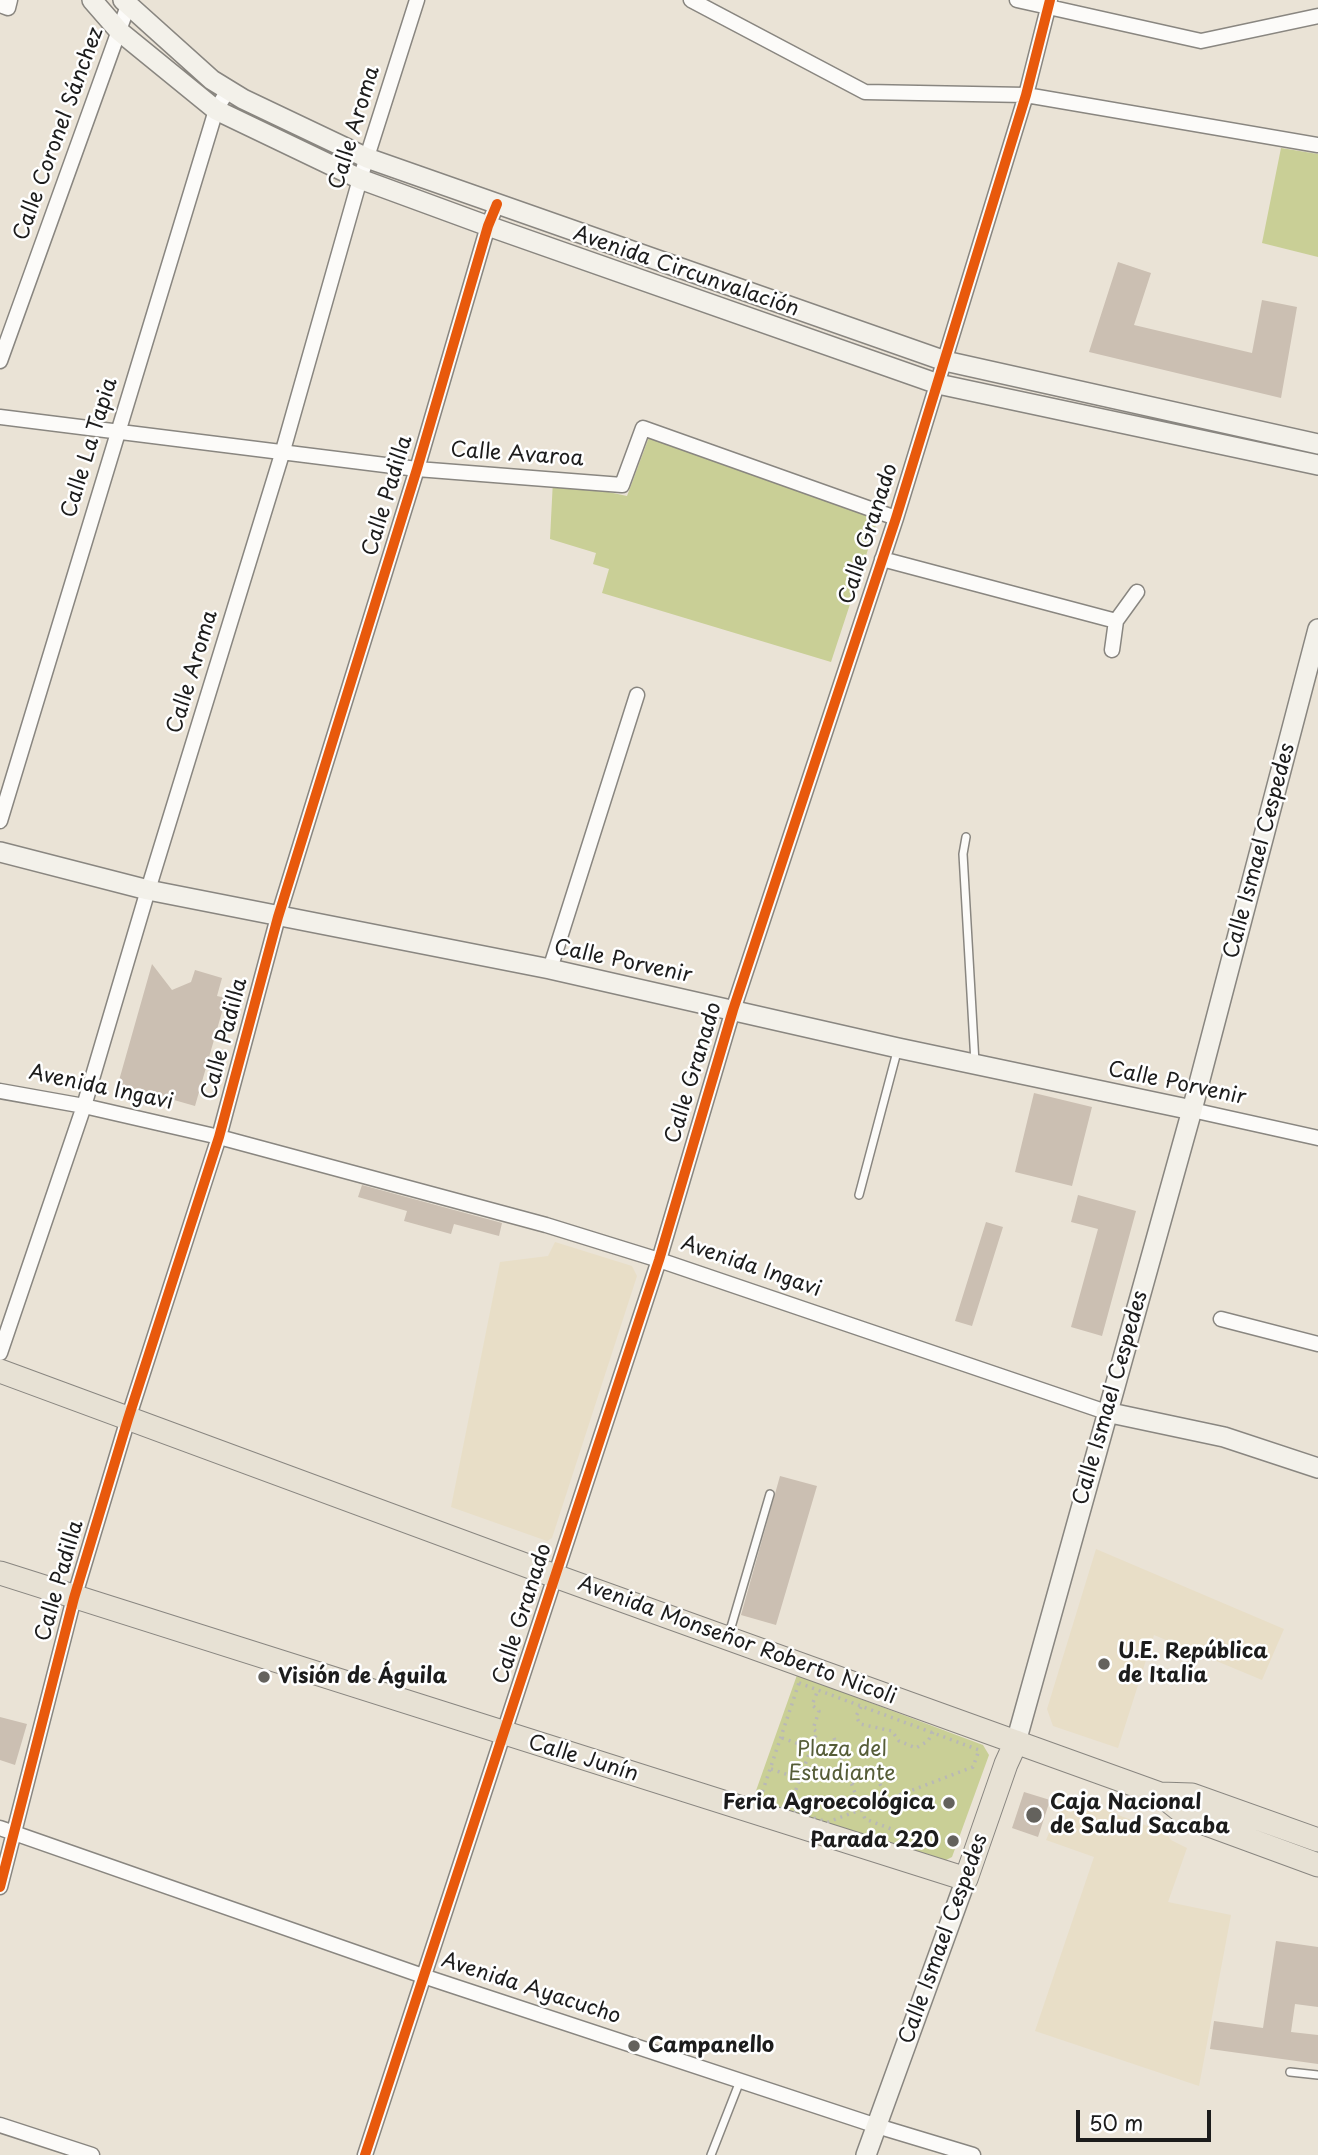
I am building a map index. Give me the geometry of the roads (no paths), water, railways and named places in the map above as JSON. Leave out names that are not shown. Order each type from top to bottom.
[{"type":"main road","name":"Avenida Circunvalación","points":[[92,0],[119,31],[216,110],[360,179],[937,384],[1318,465]]},
{"type":"main road","name":"Avenida Circunvalación","points":[[127,2],[212,80],[243,99],[367,158],[945,360],[1318,444]]},
{"type":"main road","name":"Calle Ismael Cespedes","points":[[866,2155],[1016,1742],[1192,1110],[1318,629]]},
{"type":"main road","name":"Calle Porvenir","points":[[0,852],[148,890],[550,969],[898,1048],[1192,1110]]},
{"type":"main road","name":"Avenida Monseñor Roberto Nicoli","points":[[0,1371],[555,1576],[1160,1794],[1191,1818],[1318,1865]]},
{"type":"main road","name":"Avenida Ingavi","points":[[1106,1412],[1224,1437],[1318,1468]]},
{"type":"main road","name":"Calle Junín","points":[[0,1573],[966,1879]]},
{"type":"main road","name":"Avenida Monseñor Roberto Nicoli","points":[[1160,1794],[1192,1795],[1318,1840]]},
{"type":"street","points":[[0,5],[8,8],[10,0]]},
{"type":"street","name":"Calle Aroma","points":[[0,1353],[84,1107],[282,453],[360,179],[417,0]]},
{"type":"street","points":[[691,0],[865,92],[1026,95],[1318,145]]},
{"type":"street","points":[[1017,0],[1049,4],[1201,41],[1318,16]]},
{"type":"street","name":"Calle Coronel Sánchez","points":[[0,361],[119,31],[127,2]]},
{"type":"street","name":"Calle Granado","points":[[365,2155],[659,1260],[733,1010],[896,518],[1026,95],[1049,4]]},
{"type":"street","name":"Calle La Tapia","points":[[0,821],[216,110],[228,90]]},
{"type":"street","name":"Calle Padilla","points":[[0,1888],[7,1830],[74,1598],[128,1419],[219,1137],[278,917],[417,469],[488,226],[497,204]]},
{"type":"street","name":"Calle Avaroa","points":[[0,417],[417,469],[622,485],[643,428],[896,518]]},
{"type":"street","points":[[882,559],[1116,621]]},
{"type":"street","points":[[1112,650],[1116,621],[1137,592]]},
{"type":"street","points":[[550,969],[637,695]]},
{"type":"street","name":"Avenida Ingavi","points":[[0,1091],[219,1137],[546,1225],[659,1260],[1106,1412]]},
{"type":"street","name":"Calle Porvenir","points":[[1192,1110],[1318,1138]]},
{"type":"street","points":[[1221,1319],[1318,1344]]},
{"type":"street","name":"Avenida Ayacucho","points":[[7,1830],[424,1976],[877,2126],[973,2155]]},
{"type":"street","points":[[0,2125],[92,2155]]},
{"type":"lane","points":[[966,837],[963,854],[975,1064]]},
{"type":"lane","points":[[859,1195],[898,1048]]},
{"type":"lane","points":[[728,1638],[770,1494]]},
{"type":"lane","points":[[1290,2073],[1318,2075]]},
{"type":"lane","points":[[711,2155],[740,2080]]},
{"type":"place","name":"U.E. República de Italia","points":[[1104,1664]]},
{"type":"place","name":"Visión de Águila","points":[[264,1677]]},
{"type":"place","name":"Feria Agroecológica","points":[[949,1803]]},
{"type":"place","name":"Caja Nacional de Salud Sacaba","points":[[1034,1815]]},
{"type":"place","name":"Parada 220","points":[[953,1841]]},
{"type":"place","name":"Campanello","points":[[634,2046]]},
{"type":"park label","name":"Plaza del Estudiante","points":[[842,1762]]}]
